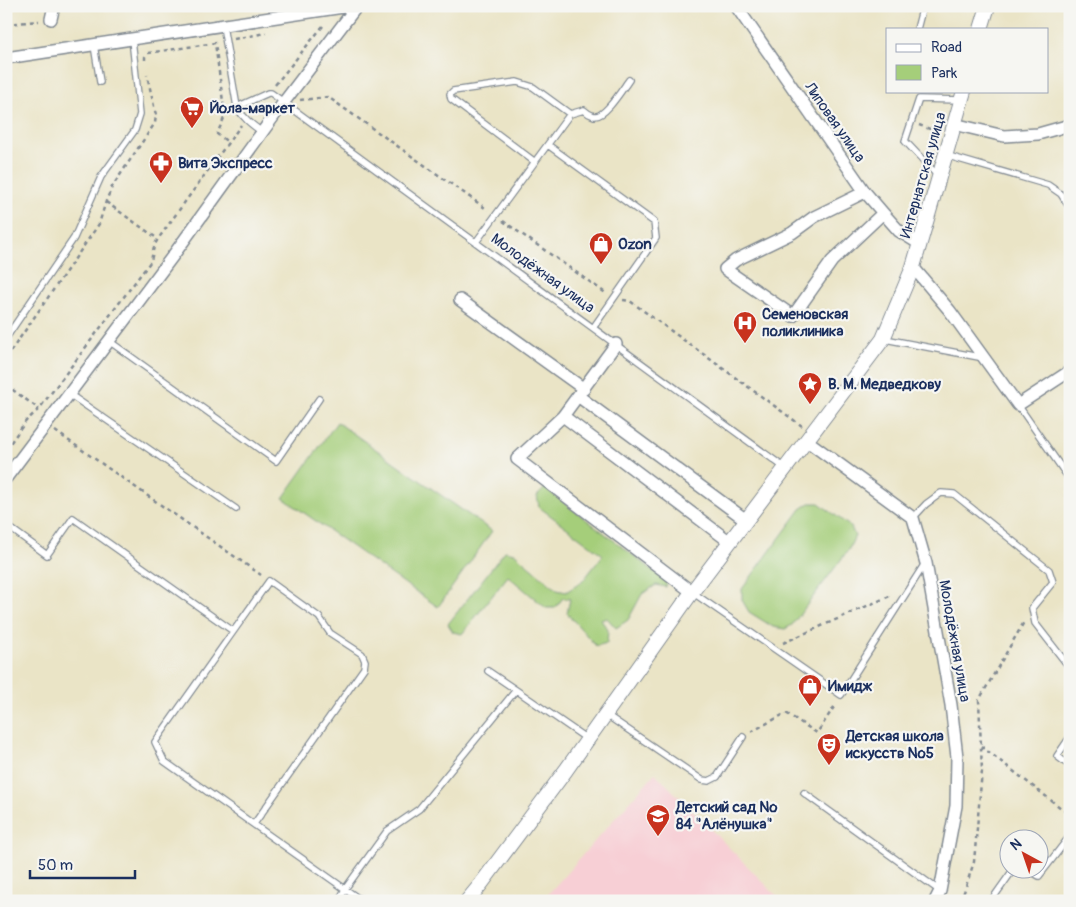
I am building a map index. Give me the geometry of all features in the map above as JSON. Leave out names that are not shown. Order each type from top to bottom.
[{"type":"street","points":[[50,19],[54,6]]},
{"type":"street","points":[[6,58],[350,6]]},
{"type":"street","points":[[6,478],[357,6]]},
{"type":"street","name":"Липовая улица","points":[[736,6],[865,192],[899,231],[920,244]]},
{"type":"street","points":[[982,28],[988,6]]},
{"type":"street","name":"Интернатская улица","points":[[467,901],[566,770],[692,592],[883,339],[913,267],[963,96]]},
{"type":"street","points":[[953,130],[1004,136],[1038,134],[1070,125]]},
{"type":"street","points":[[865,192],[814,217],[792,232],[736,260],[725,269],[793,316],[832,261],[882,213]]},
{"type":"street","points":[[913,267],[950,311],[1018,405],[1070,371]]},
{"type":"street","points":[[460,300],[746,520]]},
{"type":"street","points":[[616,344],[563,416],[517,458],[692,592]]},
{"type":"street","points":[[563,416],[730,542]]},
{"type":"street","points":[[809,436],[913,518]]},
{"type":"street","name":"Молодёжная улица","points":[[913,518],[926,563],[951,705],[957,757],[956,806],[937,896]]},
{"type":"lane","points":[[917,28],[923,6]]},
{"type":"lane","points":[[222,26],[237,107],[247,121],[262,132]]},
{"type":"lane","points":[[6,338],[74,238],[101,177],[134,130],[140,114],[132,39]]},
{"type":"lane","points":[[94,45],[100,82]]},
{"type":"lane","points":[[476,242],[570,114],[584,110],[594,116],[600,115],[608,109],[630,80]]},
{"type":"lane","points":[[535,162],[451,99],[450,94],[453,91],[517,82],[533,87],[570,114]]},
{"type":"lane","points":[[237,107],[268,93]]},
{"type":"lane","name":"Молодёжная улица","points":[[268,93],[284,102],[785,468]]},
{"type":"lane","points":[[939,178],[905,141],[918,99],[963,96]]},
{"type":"lane","points":[[548,145],[654,222],[656,238],[593,328]]},
{"type":"lane","points":[[946,155],[1048,185],[1061,194],[1070,208]]},
{"type":"lane","points":[[883,339],[984,358]]},
{"type":"lane","points":[[109,341],[276,461],[319,399]]},
{"type":"lane","points":[[69,394],[236,508]]},
{"type":"lane","points":[[1018,405],[1070,480]]},
{"type":"lane","points":[[913,518],[926,504],[941,493],[954,494],[1049,570],[1052,582],[1032,608],[1035,623],[1070,668]]},
{"type":"lane","points":[[6,525],[47,555],[73,518],[233,631]]},
{"type":"lane","points":[[692,592],[841,695],[926,563]]},
{"type":"lane","points":[[254,824],[364,668],[365,661],[362,654],[330,633],[319,617],[269,581],[155,742],[164,761],[362,901]]},
{"type":"lane","points":[[488,671],[587,739]]},
{"type":"lane","points":[[340,901],[345,889],[387,831],[419,809],[516,690]]},
{"type":"lane","points":[[606,714],[702,780],[709,781],[717,777],[744,737]]},
{"type":"lane","points":[[1070,737],[1056,756],[1070,766]]},
{"type":"lane","points":[[804,793],[937,896]]},
{"type":"lane","points":[[1048,864],[1070,836]]},
{"type":"lane","points":[[991,901],[1006,880]]},
{"type":"path","points":[[6,24],[50,19]]},
{"type":"path","points":[[268,93],[323,26]]},
{"type":"path","points":[[6,358],[99,224],[112,187],[155,124],[156,115],[145,67],[145,57],[148,53],[215,43],[224,116],[218,134],[228,142]]},
{"type":"path","points":[[284,102],[328,97],[614,299],[630,301],[809,436]]},
{"type":"path","points":[[6,449],[26,421],[39,409],[151,261],[154,246],[158,239],[240,126],[247,121]]},
{"type":"path","points":[[911,122],[953,130]]},
{"type":"path","points":[[106,201],[158,239]]},
{"type":"path","points":[[6,386],[39,409]]},
{"type":"path","points":[[46,425],[269,581]]},
{"type":"path","points":[[773,648],[911,587]]},
{"type":"path","points":[[961,901],[974,862],[982,771],[979,700],[1032,608]]},
{"type":"path","points":[[744,737],[786,712],[817,733],[841,695]]},
{"type":"path","points":[[981,746],[1070,815]]},
{"type":"shaded area","name":"Детский сад № 84 \"Алёнушка\"","points":[[655,773],[782,901],[542,901]]},
{"type":"green space","points":[[337,422],[492,531],[438,607],[283,498]]},
{"type":"green space","points":[[545,488],[667,581],[666,587],[656,585],[642,594],[628,620],[616,628],[607,618],[601,620],[608,630],[607,643],[596,646],[567,613],[570,599],[563,598],[555,608],[546,608],[508,576],[462,634],[453,632],[448,624],[505,551],[514,553],[557,590],[566,592],[582,582],[603,555],[539,507],[537,496]]},
{"type":"green space","points":[[810,503],[819,503],[851,527],[855,536],[849,549],[792,625],[785,629],[773,627],[749,612],[742,600],[742,589],[801,509]]},
{"type":"place","name":"Йола-маркет","points":[[192,129]]},
{"type":"place","name":"Вита Экспресс","points":[[161,184]]},
{"type":"place","name":"Ozon","points":[[601,265]]},
{"type":"place","name":"Семеновская поликлиника","points":[[745,344]]},
{"type":"place","name":"В. М. Медведкову","points":[[810,405]]},
{"type":"place","name":"Имидж","points":[[810,707]]},
{"type":"place","name":"Детская школа искусств №5","points":[[829,766]]},
{"type":"place","name":"Детский сад № 84 \"Алёнушка\"","points":[[658,837]]}]
